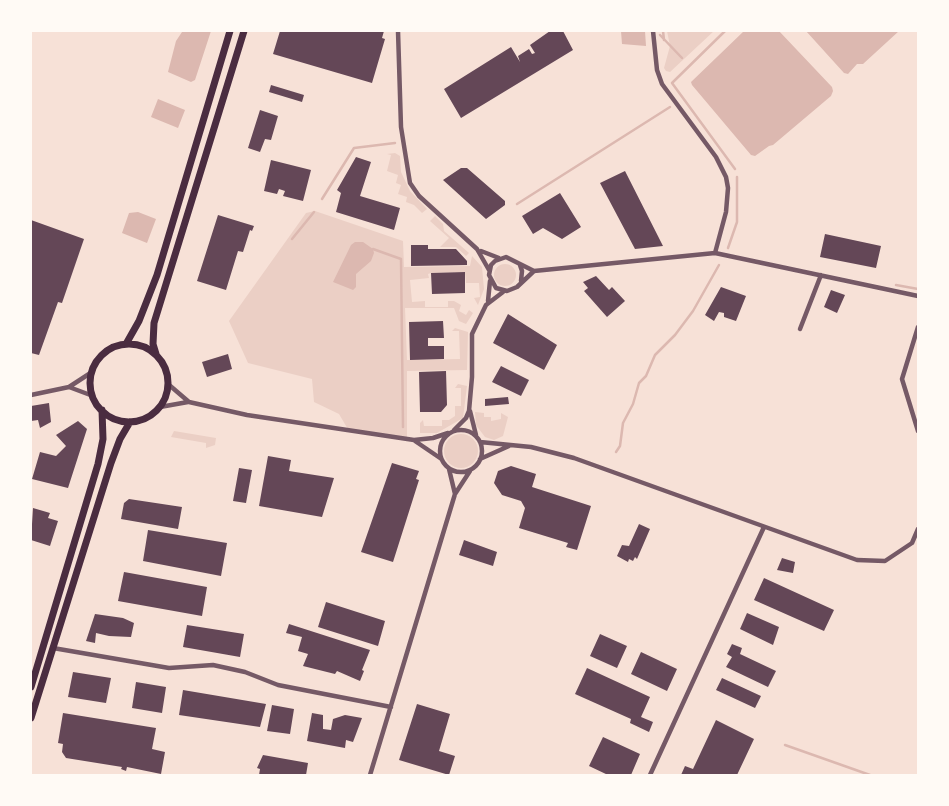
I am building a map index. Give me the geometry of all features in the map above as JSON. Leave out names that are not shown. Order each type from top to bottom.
[{"type":"main road","points":[[126,344],[139,322],[157,275],[230,31]]},
{"type":"main road","points":[[156,354],[142,346],[126,344],[115,346],[104,352],[92,372],[90,384],[93,396],[102,410],[115,419],[130,422],[146,418],[160,407],[166,396],[168,384],[165,368],[156,354],[153,329],[244,31]]},
{"type":"main road","points":[[31,687],[98,464],[103,439],[102,410]]},
{"type":"main road","points":[[31,718],[114,454],[122,433],[130,422]]},
{"type":"street","points":[[398,31],[400,127],[410,183],[419,196],[478,249],[500,258],[512,258],[520,265],[534,271],[714,253],[918,296]]},
{"type":"street","points":[[653,31],[658,70],[662,84],[716,157],[726,177],[728,188],[726,212],[714,253]]},
{"type":"street","points":[[478,249],[489,270],[490,280],[486,305],[472,334],[471,422],[480,442],[480,459]]},
{"type":"street","points":[[489,270],[491,265],[500,258]]},
{"type":"street","points":[[520,265],[522,271],[521,282]]},
{"type":"street","points":[[486,305],[495,296],[512,290],[534,271]]},
{"type":"street","points":[[800,329],[821,275]]},
{"type":"street","points":[[490,280],[496,288],[505,291]]},
{"type":"street","points":[[918,327],[902,379],[918,431]]},
{"type":"street","points":[[31,395],[69,387],[92,372]]},
{"type":"street","points":[[168,384],[189,402]]},
{"type":"street","points":[[69,387],[93,396]]},
{"type":"street","points":[[160,407],[189,402],[247,415],[414,440],[448,434]]},
{"type":"street","points":[[440,458],[440,444],[466,418],[470,405]]},
{"type":"street","points":[[454,430],[467,431],[477,437]]},
{"type":"street","points":[[414,440],[440,458],[449,469],[455,494]]},
{"type":"street","points":[[480,442],[554,452],[599,466],[843,556],[877,562],[885,561],[912,543],[918,528]]},
{"type":"street","points":[[370,775],[455,494],[480,459],[509,445]]},
{"type":"street","points":[[449,469],[463,472],[470,471]]},
{"type":"street","points":[[650,775],[764,527]]},
{"type":"street","points":[[912,543],[918,545]]},
{"type":"street","points":[[53,648],[169,668],[213,665],[245,672],[278,685],[391,707]]},
{"type":"shaded area","points":[[211,31],[195,80],[191,82],[168,72],[176,41],[182,32]]},
{"type":"shaded area","points":[[621,31],[645,31],[646,46],[622,44]]},
{"type":"shaded area","points":[[667,31],[714,31],[670,72],[664,68],[670,46]]},
{"type":"shaded area","points":[[744,31],[779,31],[832,87],[833,91],[831,96],[773,145],[755,156],[751,155],[691,82]]},
{"type":"shaded area","points":[[806,31],[899,31],[863,64],[857,64],[848,74],[844,73]]},
{"type":"shaded area","points":[[158,99],[185,110],[178,128],[151,117]]},
{"type":"shaded area","points":[[395,153],[400,156],[401,172],[410,191],[427,209],[422,213],[414,205],[406,202],[407,197],[398,194],[401,185],[396,183],[398,175],[387,171],[391,155],[387,154]]},
{"type":"shaded area","points":[[315,211],[403,241],[404,267],[470,266],[472,256],[482,267],[484,289],[478,305],[474,298],[480,297],[479,283],[466,283],[465,272],[431,273],[428,274],[429,278],[410,280],[412,302],[425,301],[425,307],[448,307],[448,301],[454,301],[461,305],[459,311],[466,315],[469,310],[473,313],[466,324],[459,321],[454,308],[405,308],[407,360],[460,359],[459,331],[452,331],[455,328],[468,332],[467,370],[407,371],[407,439],[349,431],[339,414],[314,402],[312,379],[248,363],[229,321],[306,213]]},
{"type":"shaded area","points":[[138,212],[156,219],[147,243],[122,233],[129,213]]},
{"type":"shaded area","points":[[435,216],[443,224],[444,231],[469,253],[466,256],[456,247],[440,247],[449,238],[430,221]]},
{"type":"shaded area","points":[[355,242],[363,242],[373,249],[374,253],[371,261],[356,274],[356,287],[353,290],[333,282],[351,245]]},
{"type":"shaded area","points":[[505,264],[513,267],[516,275],[513,283],[505,286],[497,283],[494,275],[497,267]]},
{"type":"shaded area","points":[[458,384],[467,386],[463,418],[437,433],[420,433],[420,423],[423,420],[424,426],[442,426],[442,420],[449,420],[455,416],[455,406],[461,406],[461,388],[455,388]]},
{"type":"shaded area","points":[[475,412],[484,413],[484,417],[491,417],[491,421],[501,419],[501,413],[508,417],[503,436],[494,440],[485,437],[476,425]]},
{"type":"shaded area","points":[[174,431],[216,438],[215,445],[206,448],[206,443],[171,437]]},
{"type":"shaded area","points":[[461,434],[468,435],[473,439],[477,444],[477,458],[473,463],[468,467],[461,468],[454,467],[449,463],[445,458],[444,451],[445,444],[449,439],[454,435]]},
{"type":"building","points":[[280,31],[384,31],[382,38],[385,39],[372,83],[273,54]]},
{"type":"building","points":[[550,31],[563,31],[573,50],[461,118],[444,89],[511,47],[520,62],[518,56],[529,49],[532,54],[535,53],[530,45]]},
{"type":"building","points":[[271,85],[304,95],[302,102],[269,92]]},
{"type":"building","points":[[260,110],[278,116],[271,140],[265,139],[260,152],[248,148]]},
{"type":"building","points":[[356,157],[371,162],[360,196],[400,208],[394,230],[336,212],[341,193],[337,190]]},
{"type":"building","points":[[271,160],[311,170],[303,201],[283,196],[285,191],[279,189],[277,194],[264,191]]},
{"type":"building","points":[[461,168],[467,168],[505,201],[505,205],[486,219],[443,180]]},
{"type":"building","points":[[625,171],[663,246],[635,249],[600,183]]},
{"type":"building","points":[[560,193],[581,227],[562,239],[543,228],[533,234],[522,216]]},
{"type":"building","points":[[218,215],[254,226],[252,231],[250,230],[243,252],[238,251],[226,290],[197,281]]},
{"type":"building","points":[[31,220],[84,239],[62,303],[58,302],[39,355],[31,353]]},
{"type":"building","points":[[825,234],[881,246],[876,268],[820,257]]},
{"type":"building","points":[[411,245],[428,245],[428,249],[456,249],[467,261],[467,265],[411,266]]},
{"type":"building","points":[[465,272],[465,293],[432,294],[431,273]]},
{"type":"building","points":[[596,276],[609,290],[612,287],[625,301],[607,317],[584,291],[588,288],[583,282]]},
{"type":"building","points":[[721,287],[746,296],[736,321],[724,317],[724,313],[719,312],[714,321],[705,315]]},
{"type":"building","points":[[831,290],[845,295],[837,313],[824,307]]},
{"type":"building","points":[[508,314],[557,345],[544,370],[493,343]]},
{"type":"building","points":[[443,321],[444,338],[428,338],[428,346],[444,346],[444,359],[410,360],[409,322]]},
{"type":"building","points":[[228,354],[232,369],[207,377],[202,362]]},
{"type":"building","points":[[501,366],[529,380],[521,396],[492,382]]},
{"type":"building","points":[[446,371],[447,405],[441,412],[420,412],[419,372]]},
{"type":"building","points":[[508,397],[509,404],[485,406],[485,399]]},
{"type":"building","points":[[49,403],[51,422],[40,428],[38,420],[31,421],[31,406]]},
{"type":"building","points":[[78,421],[87,429],[68,488],[32,479],[40,452],[56,456],[66,446],[56,435]]},
{"type":"building","points":[[268,456],[291,460],[289,471],[334,478],[322,517],[259,506]]},
{"type":"building","points":[[392,463],[419,471],[416,479],[419,480],[393,562],[361,552]]},
{"type":"building","points":[[511,466],[536,474],[532,487],[591,506],[577,550],[566,547],[568,543],[519,528],[525,508],[521,501],[502,495],[494,483],[498,471]]},
{"type":"building","points":[[239,468],[252,470],[246,503],[233,501]]},
{"type":"building","points":[[129,499],[182,507],[178,529],[121,519],[124,503]]},
{"type":"building","points":[[33,508],[50,513],[48,518],[58,521],[50,546],[31,540]]},
{"type":"building","points":[[639,524],[650,529],[637,559],[635,557],[633,561],[629,559],[628,562],[617,556],[622,545],[629,546]]},
{"type":"building","points":[[148,530],[227,543],[221,576],[143,561]]},
{"type":"building","points":[[464,540],[497,552],[493,566],[459,555]]},
{"type":"building","points":[[782,558],[795,562],[793,573],[777,570]]},
{"type":"building","points":[[124,572],[207,587],[202,616],[118,601]]},
{"type":"building","points":[[764,578],[834,610],[824,631],[754,600]]},
{"type":"building","points":[[326,602],[385,621],[378,646],[318,627]]},
{"type":"building","points":[[747,613],[779,627],[773,645],[740,629]]},
{"type":"building","points":[[95,614],[123,618],[134,623],[131,637],[109,636],[96,633],[95,643],[86,641]]},
{"type":"building","points":[[289,624],[370,650],[360,681],[337,671],[335,674],[303,666],[308,654],[298,651],[302,637],[286,633]]},
{"type":"building","points":[[187,625],[244,634],[240,657],[183,647]]},
{"type":"building","points":[[600,634],[627,646],[617,668],[590,656]]},
{"type":"building","points":[[732,644],[742,648],[740,654],[776,671],[768,687],[726,667],[732,657],[727,654]]},
{"type":"building","points":[[641,652],[677,669],[667,691],[631,674]]},
{"type":"building","points":[[587,668],[650,697],[641,717],[653,722],[649,732],[630,723],[631,719],[575,694]]},
{"type":"building","points":[[73,672],[111,678],[106,703],[68,697]]},
{"type":"building","points":[[722,678],[761,696],[755,708],[716,690]]},
{"type":"building","points":[[136,682],[166,687],[162,713],[132,708]]},
{"type":"building","points":[[183,690],[266,704],[260,727],[179,715]]},
{"type":"building","points":[[417,704],[450,714],[439,751],[455,756],[449,775],[399,760]]},
{"type":"building","points":[[272,705],[294,709],[290,734],[267,731]]},
{"type":"building","points":[[63,713],[156,728],[152,749],[165,752],[161,774],[127,767],[126,771],[121,769],[122,767],[66,758],[62,752],[63,744],[58,743]]},
{"type":"building","points":[[312,713],[323,715],[323,729],[331,730],[333,719],[345,715],[362,718],[353,742],[346,740],[345,748],[307,741]]},
{"type":"building","points":[[716,720],[754,739],[737,775],[681,775],[685,766],[693,769]]},
{"type":"building","points":[[603,737],[640,754],[631,775],[608,775],[589,766]]},
{"type":"building","points":[[263,755],[308,763],[306,775],[259,775],[260,769],[257,768]]},
{"type":"waterway","points":[[663,31],[664,40]]},
{"type":"waterway","points":[[725,31],[672,83],[735,169]]},
{"type":"waterway","points":[[660,35],[682,58]]},
{"type":"waterway","points":[[517,204],[670,107]]},
{"type":"waterway","points":[[322,199],[354,148],[395,143]]},
{"type":"waterway","points":[[728,248],[737,222],[737,177]]},
{"type":"waterway","points":[[292,239],[314,212]]},
{"type":"waterway","points":[[373,249],[401,259],[403,427]]},
{"type":"waterway","points":[[616,452],[620,446],[623,423],[633,404],[639,383],[646,376],[655,355],[675,335],[693,311],[719,265]]},
{"type":"waterway","points":[[896,285],[918,289]]},
{"type":"waterway","points":[[785,745],[870,775]]}]
